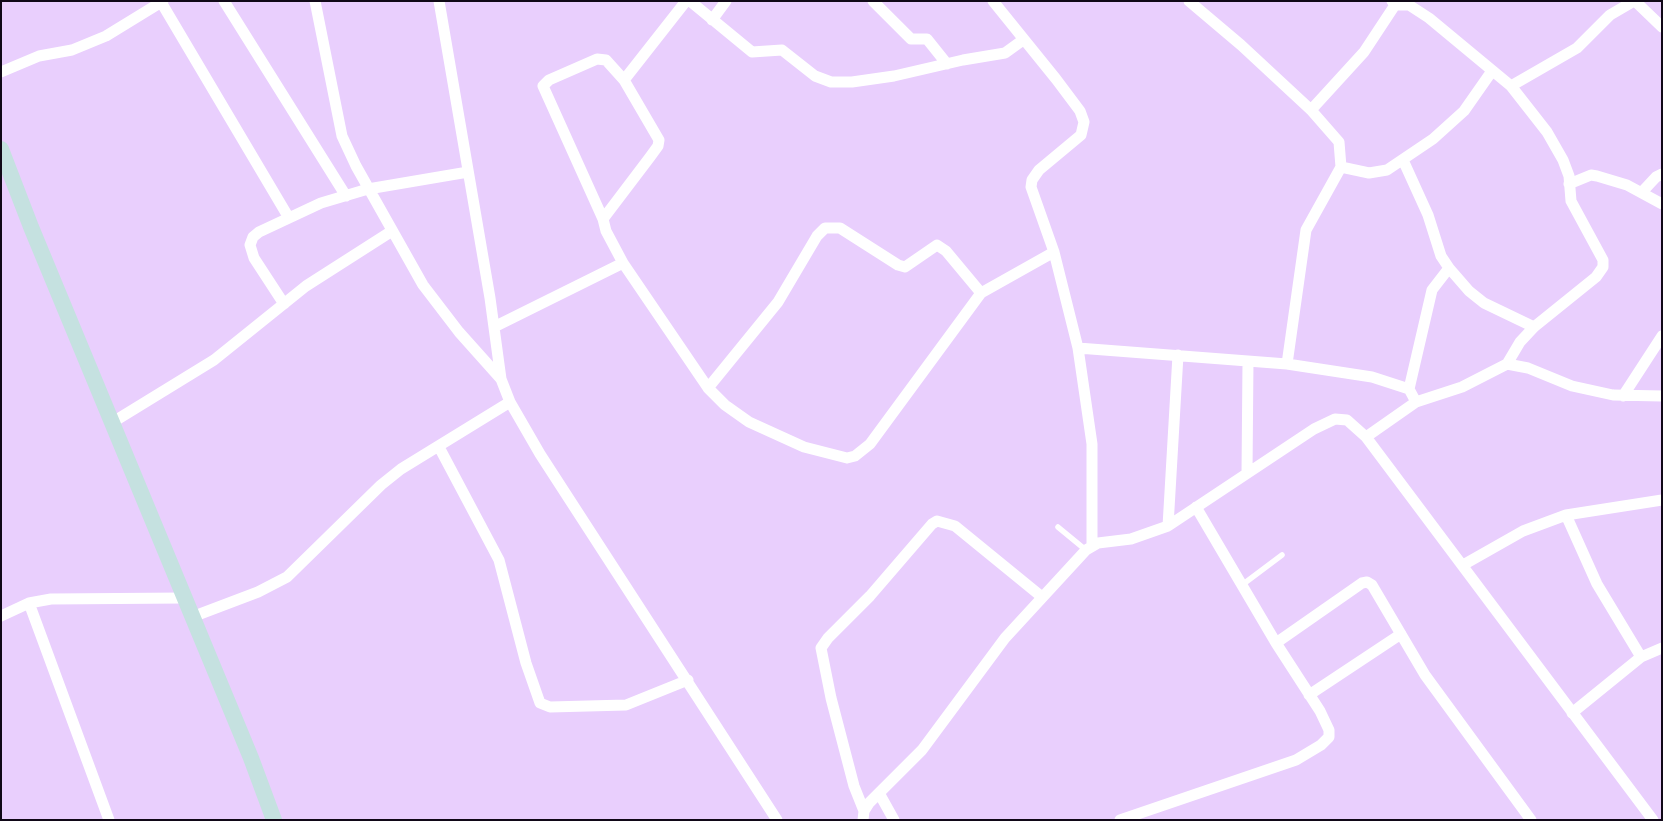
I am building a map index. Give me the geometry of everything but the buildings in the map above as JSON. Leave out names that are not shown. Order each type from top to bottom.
[{"type":"main road","points":[[1,149],[31,227],[251,758],[274,820]]},
{"type":"street","points":[[224,1],[346,196]]},
{"type":"street","points":[[315,1],[342,136],[368,188],[424,285],[459,332],[502,379]]},
{"type":"street","points":[[439,1],[502,379],[510,402],[540,454],[777,820]]},
{"type":"street","points":[[624,80],[688,1],[752,52],[782,50],[815,76],[826,81],[852,82],[1005,53],[1023,40]]},
{"type":"street","points":[[712,20],[726,1]]},
{"type":"street","points":[[873,1],[911,39],[927,39],[947,64]]},
{"type":"street","points":[[994,1],[1080,111],[1085,126],[1081,135],[1039,170],[1032,180],[1031,192],[1054,252],[1078,348],[1092,444],[1089,548]]},
{"type":"street","points":[[1189,1],[1241,45],[1311,110],[1339,142],[1341,167],[1306,230],[1287,364]]},
{"type":"street","points":[[1511,86],[1577,48],[1610,15],[1634,1],[1662,27]]},
{"type":"street","points":[[1,72],[40,56],[72,50],[106,36],[162,2],[288,218]]},
{"type":"street","points":[[1311,110],[1364,52],[1394,3],[1409,5],[1423,13],[1511,86],[1553,142],[1568,170],[1571,202],[1599,249],[1604,266],[1596,277],[1534,327],[1520,342],[1507,364],[1462,387],[1416,402],[1366,437]]},
{"type":"street","points":[[603,219],[650,157],[659,140],[624,80],[606,60],[597,59],[546,81],[543,86],[603,219],[606,231],[623,263],[708,388],[725,405],[748,422],[804,447],[847,458],[855,456],[870,444],[981,293],[1054,252]]},
{"type":"street","points":[[1341,167],[1377,172],[1387,170],[1403,160],[1433,139],[1464,111],[1492,71]]},
{"type":"street","points":[[1403,160],[1428,215],[1442,256],[1449,268],[1469,291],[1484,303],[1534,327]]},
{"type":"street","points":[[284,304],[254,258],[250,245],[253,237],[259,232],[321,203],[368,188],[468,172]]},
{"type":"street","points":[[1642,192],[1656,177],[1662,174]]},
{"type":"street","points":[[1569,184],[1591,175],[1597,176],[1627,185],[1662,204]]},
{"type":"street","points":[[708,388],[778,302],[817,236],[825,228],[840,228],[898,265],[905,267],[937,245],[946,251],[981,293]]},
{"type":"street","points":[[113,422],[214,360],[306,286],[392,231]]},
{"type":"street","points":[[494,327],[623,263]]},
{"type":"street","points":[[1416,402],[1409,389],[1432,290],[1449,268]]},
{"type":"street","points":[[1623,396],[1662,336]]},
{"type":"street","points":[[1078,348],[1287,364],[1372,377],[1409,389]]},
{"type":"street","points":[[1168,526],[1178,355]]},
{"type":"street","points":[[1247,473],[1248,361]]},
{"type":"street","points":[[1507,364],[1523,366],[1572,386],[1623,396],[1662,396]]},
{"type":"street","points":[[192,617],[258,592],[287,577],[381,485],[401,469],[510,402]]},
{"type":"street","points":[[863,815],[879,793],[922,750],[1005,638],[1089,548],[1098,543],[1148,534],[1168,526],[1314,429],[1335,420],[1347,420],[1366,437],[1653,820]]},
{"type":"street","points":[[439,447],[499,560],[526,663],[540,703],[550,707],[626,705],[688,680]]},
{"type":"street","points":[[1463,566],[1523,531],[1566,515],[1662,500]]},
{"type":"street","points":[[1120,820],[1296,760],[1321,745],[1329,737],[1329,730],[1309,694],[1276,643],[1196,507]]},
{"type":"street","points":[[1566,515],[1597,584],[1641,658]]},
{"type":"street","points":[[863,815],[829,689],[821,648],[828,638],[870,596],[932,524],[937,521],[955,526],[1042,597]]},
{"type":"street","points":[[1276,643],[1362,583],[1367,582],[1374,588],[1425,675],[1531,820]]},
{"type":"street","points":[[1,616],[29,603],[82,598],[184,598]]},
{"type":"street","points":[[29,603],[109,820]]},
{"type":"street","points":[[1309,694],[1401,634]]},
{"type":"street","points":[[1572,713],[1641,658],[1662,648]]},
{"type":"street","points":[[879,793],[894,820]]},
{"type":"lane","points":[[1058,527],[1089,548]]},
{"type":"lane","points":[[1242,585],[1282,555]]}]
